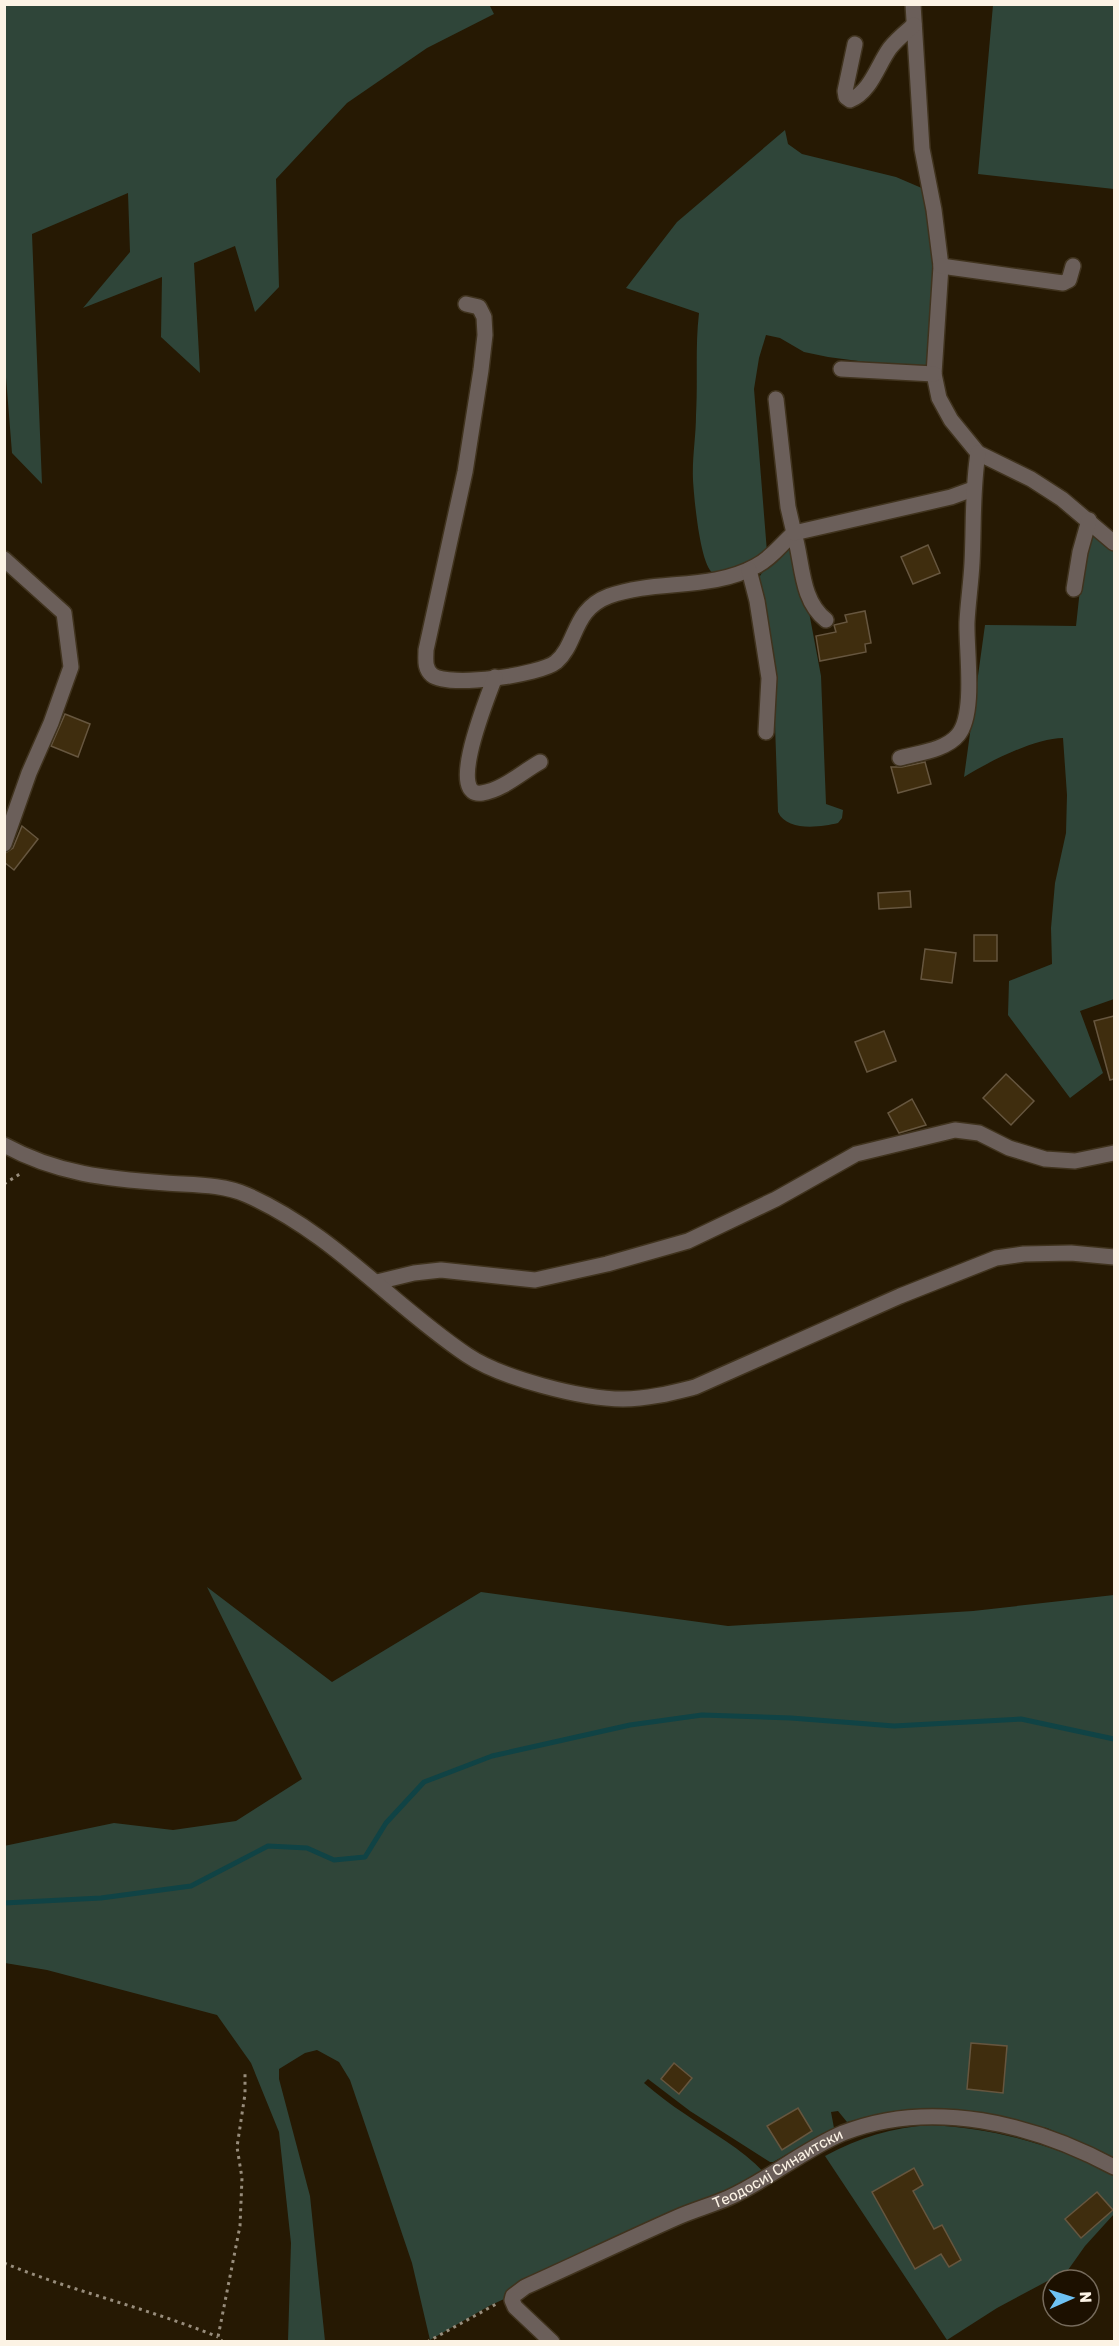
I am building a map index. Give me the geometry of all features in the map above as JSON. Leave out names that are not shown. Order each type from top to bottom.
[{"type":"street","points":[[913,4],[922,148],[938,234],[941,266],[934,374],[936,391],[945,411],[978,453],[1031,479],[1062,499],[1114,543]]},
{"type":"street","points":[[855,44],[845,91],[846,97],[850,100],[857,96],[875,75],[891,46],[914,25]]},
{"type":"street","points":[[941,266],[1063,283],[1069,280],[1073,266]]},
{"type":"street","points":[[466,304],[479,307],[484,317],[485,335],[481,370],[463,481],[425,661],[432,674],[447,680],[495,677],[535,670],[555,663],[562,655],[582,617],[609,596],[725,578],[748,570],[774,554],[794,533],[951,498],[973,489]]},
{"type":"street","points":[[841,369],[934,374]]},
{"type":"street","points":[[776,399],[788,507],[801,572],[814,608],[826,620]]},
{"type":"street","points":[[900,758],[954,740],[962,730],[969,673],[967,625],[972,562],[973,489],[978,453]]},
{"type":"street","points":[[1074,589],[1080,552],[1089,520]]},
{"type":"street","points":[[4,559],[64,613],[71,667],[51,723],[28,773],[4,844]]},
{"type":"street","points":[[748,570],[757,601],[769,678],[766,732]]},
{"type":"street","points":[[495,677],[470,755],[467,786],[475,794],[491,791],[540,762]]},
{"type":"street","points":[[377,1282],[414,1273],[441,1270],[535,1280],[607,1264],[688,1241],[776,1199],[856,1154],[955,1130],[979,1133],[1009,1149],[1045,1160],[1074,1161],[1114,1153]]},
{"type":"street","points":[[4,1145],[36,1162],[87,1176],[208,1187],[245,1194],[316,1234],[438,1334],[470,1357],[510,1375],[546,1385],[580,1394],[622,1399],[660,1396],[695,1387],[900,1296],[996,1258],[1048,1253],[1114,1257]]},
{"type":"street","name":"Теодосиј Синаитски","points":[[513,2296],[525,2287],[679,2217],[730,2197],[843,2134],[880,2123],[927,2117],[978,2121],[1033,2132],[1059,2140],[1114,2167]]},
{"type":"street","points":[[513,2296],[515,2307],[552,2342]]},
{"type":"path","points":[[218,2337],[240,2226],[242,2178],[237,2147],[245,2094],[245,2074]]},
{"type":"path","points":[[4,2263],[74,2288],[177,2320],[218,2337],[223,2342]]},
{"type":"path","points":[[427,2342],[489,2306],[513,2296]]},
{"type":"green space","points":[[489,4],[494,14],[427,48],[347,103],[276,179],[279,287],[255,312],[235,246],[194,263],[200,373],[161,337],[162,277],[83,308],[130,252],[128,193],[32,234],[42,484],[12,453],[4,352],[5,5]]},
{"type":"green space","points":[[993,5],[1114,5],[1114,189],[978,174]]},
{"type":"green space","points":[[785,130],[788,144],[802,154],[896,177],[924,189],[933,244],[932,303],[926,370],[804,352],[780,338],[766,335],[759,358],[754,389],[767,552],[742,567],[713,573],[708,567],[701,545],[693,480],[699,313],[626,288],[677,222]]},
{"type":"green space","points":[[1092,532],[1114,551],[1114,999],[1080,1011],[1103,1073],[1070,1098],[1008,1015],[1009,981],[1052,964],[1051,928],[1055,883],[1066,833],[1067,795],[1063,738],[1026,746],[964,777],[985,625],[1076,626],[1081,580]]},
{"type":"green space","points":[[791,544],[809,612],[821,676],[826,804],[843,810],[842,818],[838,823],[823,826],[789,823],[778,812],[773,666],[757,581],[763,571]]},
{"type":"green space","points":[[207,1587],[332,1682],[481,1592],[728,1626],[973,1611],[1114,1595],[1114,2158],[1047,2128],[957,2110],[917,2110],[893,2112],[847,2122],[838,2111],[831,2112],[834,2128],[770,2162],[690,2111],[648,2079],[644,2083],[738,2150],[767,2176],[489,2306],[430,2340],[412,2263],[350,2080],[339,2062],[317,2050],[305,2053],[279,2069],[279,2079],[310,2196],[325,2341],[288,2341],[291,2243],[279,2132],[251,2063],[217,2015],[47,1970],[5,1963],[4,1846],[114,1823],[173,1830],[236,1821],[302,1779]]},
{"type":"green space","points":[[931,2125],[979,2130],[1025,2140],[1070,2155],[1114,2175],[1114,2214],[1085,2246],[1069,2268],[1041,2268],[1041,2284],[997,2308],[947,2340],[825,2156],[876,2134]]},
{"type":"building","points":[[928,545],[940,573],[913,584],[901,557]]},
{"type":"building","points":[[865,611],[871,643],[865,644],[866,652],[820,661],[816,636],[836,632],[834,625],[847,622],[845,615]]},
{"type":"building","points":[[65,714],[90,724],[78,757],[51,746]]},
{"type":"building","points":[[925,762],[931,784],[898,793],[891,767]]},
{"type":"building","points":[[22,826],[38,839],[14,870],[4,862],[4,854],[13,848]]},
{"type":"building","points":[[910,891],[911,907],[879,909],[878,893]]},
{"type":"building","points":[[974,935],[997,935],[997,961],[974,961]]},
{"type":"building","points":[[925,949],[956,953],[952,983],[921,979]]},
{"type":"building","points":[[1114,1016],[1114,1079],[1110,1080],[1094,1021]]},
{"type":"building","points":[[884,1031],[896,1061],[867,1072],[855,1042]]},
{"type":"building","points":[[1006,1074],[1034,1101],[1011,1125],[983,1098]]},
{"type":"building","points":[[912,1099],[926,1125],[899,1133],[888,1113]]},
{"type":"building","points":[[971,2043],[1007,2046],[1003,2093],[967,2089]]},
{"type":"building","points":[[674,2063],[692,2078],[679,2094],[661,2079]]},
{"type":"building","points":[[798,2108],[812,2131],[782,2150],[767,2126]]},
{"type":"building","points":[[914,2168],[923,2185],[913,2191],[934,2229],[942,2225],[961,2260],[949,2267],[941,2254],[915,2269],[872,2192]]},
{"type":"building","points":[[1097,2192],[1113,2210],[1081,2238],[1065,2219]]},
{"type":"waterway","points":[[4,1903],[101,1898],[191,1886],[268,1846],[307,1848],[334,1860],[365,1857],[386,1823],[424,1782],[492,1756],[630,1725],[702,1715],[791,1718],[894,1726],[1021,1719],[1114,1739]]}]
